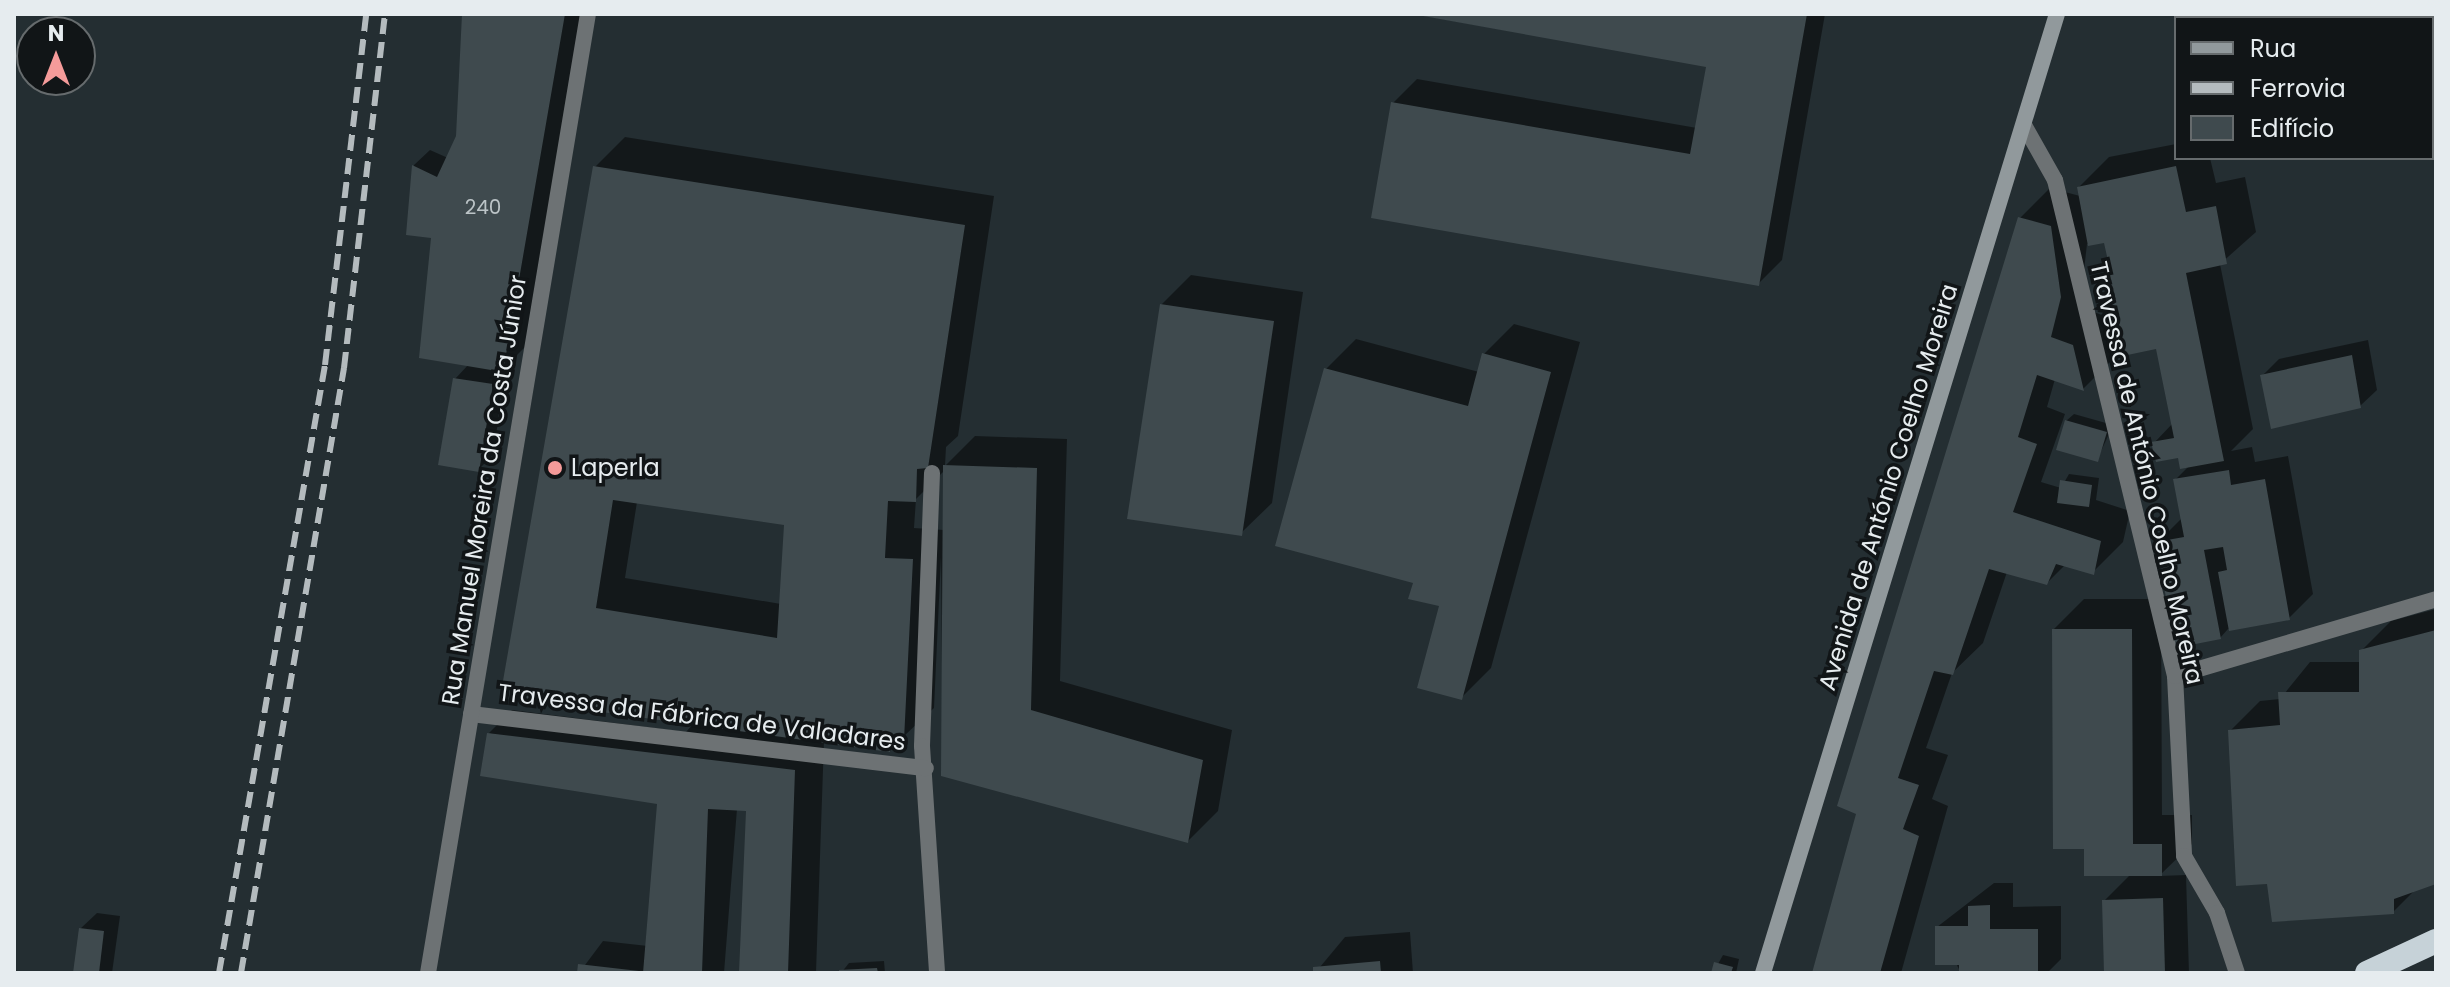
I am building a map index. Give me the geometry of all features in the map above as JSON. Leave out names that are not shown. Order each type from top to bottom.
[{"type":"highway","points":[[2367,973],[2436,941]]},
{"type":"main road","name":"Avenida de António Coelho Moreira","points":[[1763,973],[2057,14]]},
{"type":"street","name":"Rua Manuel Moreira da Costa Júnior","points":[[428,973],[588,14]]},
{"type":"street","name":"Travessa de António Coelho Moreira","points":[[2024,125],[2055,180],[2175,676],[2184,856],[2217,913],[2237,973]]},
{"type":"street","points":[[932,473],[926,768],[937,973]]},
{"type":"street","points":[[2175,676],[2436,599]]},
{"type":"street","name":"Travessa da Fábrica de Valadares","points":[[471,714],[926,768]]},
{"type":"building","points":[[462,14],[565,14],[503,372],[419,358],[431,238],[406,235],[412,165],[437,177],[456,136]]},
{"type":"building","points":[[1412,14],[1807,14],[1759,286],[1371,218],[1391,102],[1690,154],[1706,67]]},
{"type":"building","points":[[593,166],[965,225],[928,468],[917,469],[916,502],[888,501],[885,558],[913,559],[904,740],[890,740],[890,752],[500,698]],"holes":[[[613,500],[784,525],[777,638],[596,608]]]},
{"type":"building","points":[[2176,166],[2186,212],[2216,206],[2227,264],[2186,273],[2224,461],[2180,469],[2178,458],[2156,462],[2151,442],[2174,438],[2156,349],[2118,357],[2102,276],[2111,274],[2104,243],[2088,246],[2077,187]]},
{"type":"building","points":[[2018,217],[2051,226],[2061,297],[2051,337],[2073,345],[2084,391],[2037,375],[2018,437],[2037,444],[2013,512],[2101,541],[2094,575],[2056,564],[2047,585],[1989,569],[1953,675],[1934,671],[1898,778],[1919,785],[1903,829],[1919,836],[1880,973],[1812,973],[1856,814],[1837,806]]},
{"type":"building","points":[[1160,304],[1274,321],[1242,536],[1127,519]]},
{"type":"building","points":[[1482,353],[1551,372],[1462,700],[1417,688],[1439,606],[1408,599],[1413,583],[1275,546],[1324,368],[1468,406]]},
{"type":"building","points":[[2352,355],[2361,408],[2271,429],[2260,375]]},
{"type":"building","points":[[453,378],[493,384],[479,472],[438,465]]},
{"type":"building","points":[[2065,420],[2107,432],[2098,462],[2056,450]]},
{"type":"building","points":[[943,465],[1037,468],[1031,710],[1203,760],[1188,843],[941,776]]},
{"type":"building","points":[[2229,470],[2231,485],[2265,479],[2290,620],[2229,631],[2218,572],[2227,570],[2223,547],[2204,550],[2221,639],[2175,648],[2156,542],[2184,537],[2173,479]]},
{"type":"building","points":[[2060,480],[2092,485],[2089,507],[2057,503]]},
{"type":"building","points":[[2052,629],[2132,629],[2133,844],[2162,844],[2162,876],[2084,876],[2084,849],[2053,849]]},
{"type":"building","points":[[2436,630],[2436,884],[2394,899],[2394,914],[2272,922],[2267,884],[2236,886],[2228,730],[2280,725],[2278,692],[2359,692],[2359,650]]},
{"type":"building","points":[[487,733],[795,770],[788,973],[739,973],[746,811],[708,809],[702,973],[643,973],[657,804],[480,776]]},
{"type":"building","points":[[2163,898],[2165,973],[2104,973],[2102,900]]},
{"type":"building","points":[[1990,905],[1990,929],[2038,929],[2038,973],[1959,973],[1959,965],[1935,965],[1935,926],[1968,926],[1968,906]]},
{"type":"building","points":[[79,928],[104,931],[99,973],[73,973]]},
{"type":"building","points":[[1380,961],[1381,973],[1313,973],[1313,967]]},
{"type":"building","points":[[1714,962],[1733,967],[1731,973],[1711,973]]},
{"type":"building","points":[[578,964],[639,971],[577,973]]},
{"type":"building","points":[[877,968],[878,973],[839,973],[839,970]]},
{"type":"railway","points":[[219,973],[325,365],[366,14]]},
{"type":"railway","points":[[241,973],[344,368],[385,14]]},
{"type":"place","name":"Laperla","points":[[555,468]]}]
